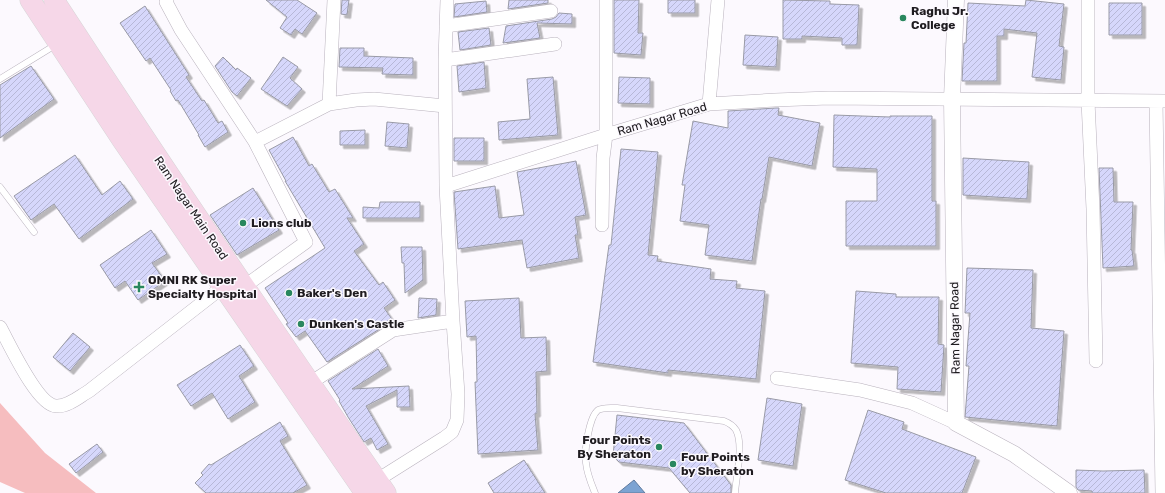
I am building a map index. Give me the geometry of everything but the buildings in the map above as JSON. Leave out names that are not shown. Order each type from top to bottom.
[{"type":"main road","points":[[30,0],[122,140],[233,286],[372,489]]},
{"type":"main road","name":"Ram Nagar Main Road","points":[[54,0],[143,137],[233,286],[274,332],[310,383],[372,489]]},
{"type":"street","points":[[329,104],[334,0]]},
{"type":"street","points":[[372,489],[452,432],[457,420],[458,394],[446,186],[447,0]]},
{"type":"street","points":[[446,186],[606,135],[606,0]]},
{"type":"street","points":[[709,104],[718,0]]},
{"type":"street","name":"Ram Nagar Road","points":[[956,0],[952,99],[956,423]]},
{"type":"street","points":[[1088,0],[1088,101],[1093,209],[1096,361]]},
{"type":"street","points":[[0,327],[35,390],[47,403],[55,406],[66,405],[233,286],[306,242],[256,142],[181,30],[166,1]]},
{"type":"street","points":[[446,26],[551,11]]},
{"type":"street","points":[[446,60],[555,44]]},
{"type":"street","name":"Ram Nagar Road","points":[[602,225],[603,158],[606,135],[709,104],[830,98],[1088,101],[1161,100],[1162,493]]},
{"type":"street","points":[[256,142],[329,104],[374,99],[446,106]]},
{"type":"street","points":[[310,383],[393,330],[453,321]]},
{"type":"street","points":[[777,378],[860,390],[912,403],[956,423],[1014,454],[1069,493]]},
{"type":"lane","points":[[0,79],[58,43]]},
{"type":"lane","points":[[0,187],[34,232]]},
{"type":"lane","points":[[595,493],[588,474],[586,461],[589,428],[598,410],[606,408],[724,421],[732,425],[736,429],[739,437],[735,493]]},
{"type":"shaded area","points":[[0,403],[45,453],[96,493],[25,493],[0,482]]},
{"type":"water","points":[[634,480],[645,493],[618,493]]},
{"type":"place","name":"Raghu Jr. College","points":[[903,18]]},
{"type":"place","name":"Lions club","points":[[243,223]]},
{"type":"place","name":"OMNI RK Super Specialty Hospital","points":[[139,287]]},
{"type":"place","name":"Baker's Den","points":[[289,293]]},
{"type":"place","name":"Dunken's Castle","points":[[301,324]]},
{"type":"place","name":"Four Points By Sheraton","points":[[659,447]]},
{"type":"place","name":"Four Points by Sheraton","points":[[673,464]]}]
